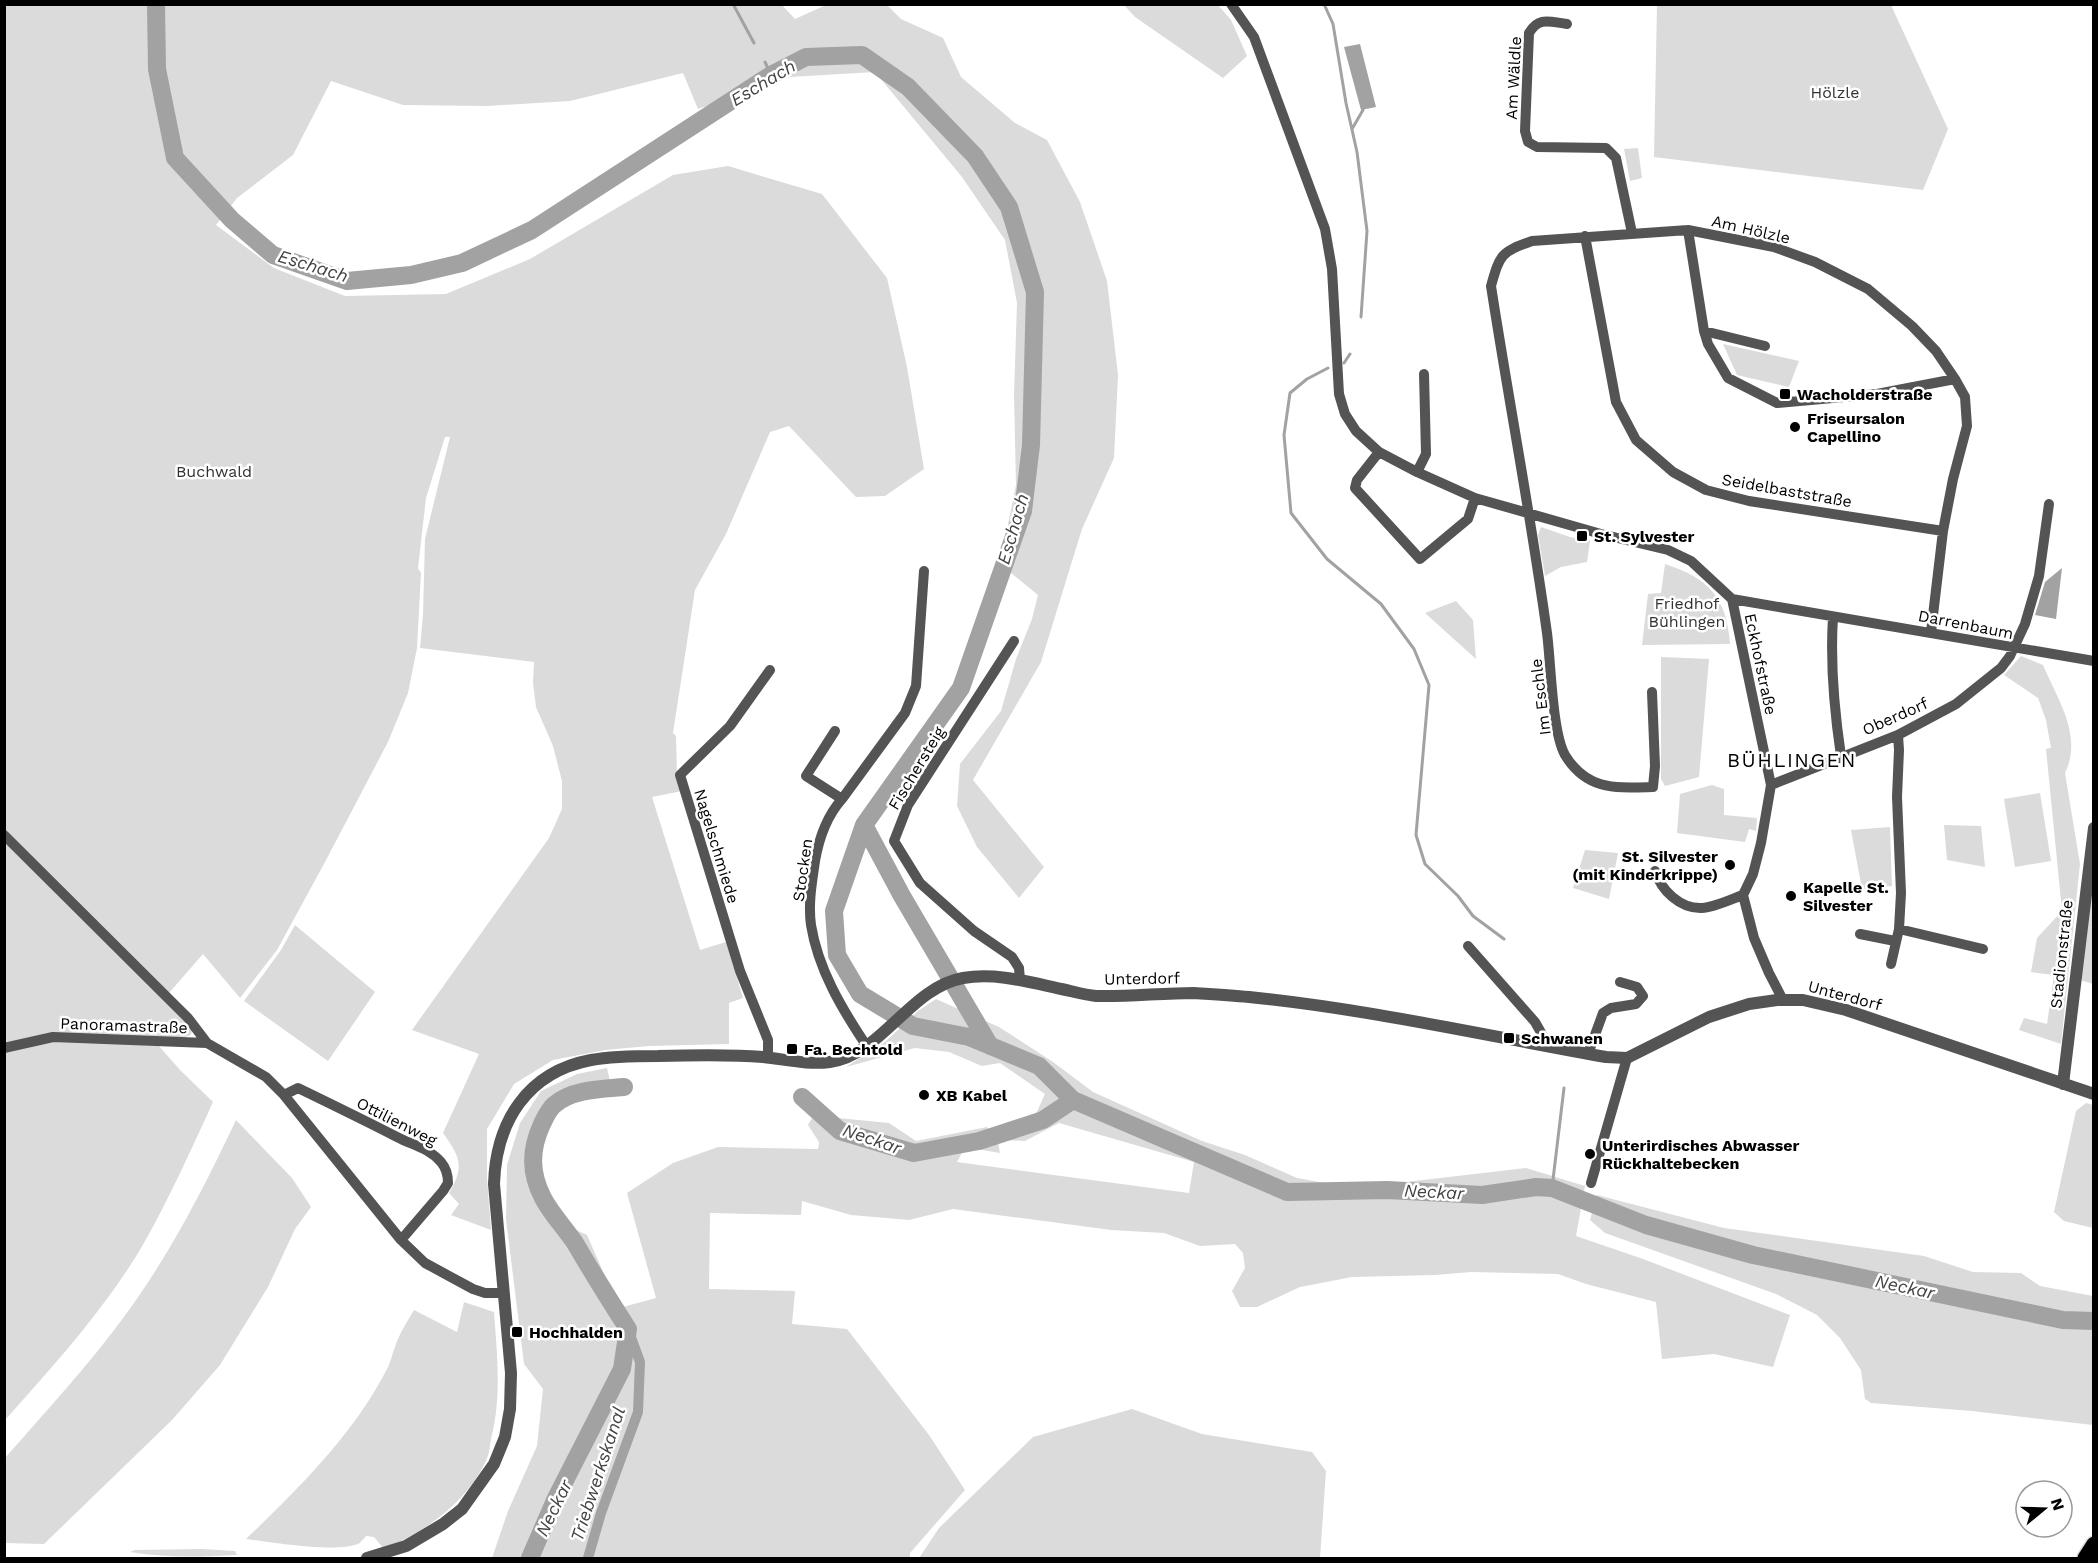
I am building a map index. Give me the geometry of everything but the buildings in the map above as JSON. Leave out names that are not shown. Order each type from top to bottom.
[{"type":"main road","points":[[2085,1558],[2094,1544]]},
{"type":"street","name":"Eckhofstraße","points":[[1231,4],[1254,37],[1325,230],[1332,268],[1338,394],[1345,414],[1356,431],[1379,452],[1475,498],[1601,534],[1668,550],[1691,561],[1732,599],[1771,785],[1761,843],[1753,874],[1743,895]]},
{"type":"street","name":"Am Wäldle","points":[[1567,24],[1542,21],[1534,25],[1529,33],[1525,131],[1528,142],[1537,147],[1606,148],[1616,158],[1632,233]]},
{"type":"street","points":[[1688,230],[1704,331],[1708,344],[1728,378],[1777,403],[1877,394],[1955,378]]},
{"type":"street","name":"Am Hölzle","points":[[1530,513],[1518,459],[1491,286],[1498,261],[1509,249],[1532,241],[1688,230],[1774,247],[1815,262],[1868,289],[1912,326],[1936,351],[1965,397],[1967,426],[1953,479],[1943,531],[1931,632]]},
{"type":"street","name":"Seidelbaststraße","points":[[1585,236],[1616,402],[1636,440],[1673,472],[1706,490],[1749,501],[1943,531]]},
{"type":"street","points":[[1704,331],[1765,346]]},
{"type":"street","points":[[1417,472],[1426,454],[1424,374]]},
{"type":"street","points":[[1379,452],[1356,480],[1355,488],[1420,559],[1468,519],[1475,498]]},
{"type":"street","name":"Oberdorf","points":[[1771,785],[1898,735],[1956,704],[2001,668],[2025,624],[2039,576],[2049,504]]},
{"type":"street","name":"Im Eschle","points":[[1530,513],[1549,647],[1558,736],[1564,753],[1577,770],[1603,786],[1653,787],[1655,766],[1652,692]]},
{"type":"street","name":"Stocken","points":[[866,1046],[832,987],[818,954],[811,923],[811,885],[819,840],[832,810],[905,713],[916,686],[924,571]]},
{"type":"street","name":"Darrenbaum","points":[[1732,599],[2094,661]]},
{"type":"street","points":[[1833,617],[1831,652],[1834,706],[1841,756]]},
{"type":"street","name":"Fischersteig","points":[[1014,641],[908,805],[894,841],[920,883],[974,931],[1012,957],[1019,968],[1020,980]]},
{"type":"street","name":"Nagelschmiede","points":[[768,1058],[768,1040],[740,971],[680,775],[730,726],[770,670]]},
{"type":"street","points":[[835,730],[806,776],[842,799]]},
{"type":"street","points":[[1891,964],[1899,929],[1901,892],[1897,797],[1898,735]]},
{"type":"street","name":"Stadionstraße","points":[[2063,1084],[2094,828]]},
{"type":"street","points":[[4,835],[188,1018],[207,1042],[266,1077],[284,1095],[401,1240],[425,1263],[473,1289],[485,1293],[504,1293]]},
{"type":"street","points":[[1655,872],[1661,886],[1682,904],[1701,908],[1743,895],[1755,938],[1783,1000]]},
{"type":"street","points":[[1899,929],[1983,949]]},
{"type":"street","points":[[1860,934],[1895,941]]},
{"type":"street","points":[[1468,946],[1535,1022],[1543,1036],[1544,1046]]},
{"type":"street","name":"Unterdorf","points":[[367,1558],[406,1546],[443,1524],[462,1509],[494,1464],[505,1437],[511,1391],[497,1224],[495,1164],[502,1135],[520,1101],[553,1073],[580,1062],[606,1058],[721,1054],[807,1063],[833,1062],[866,1046],[909,1008],[949,982],[963,978],[990,976],[1093,996],[1193,993],[1249,997],[1390,1016],[1588,1054],[1627,1058],[1709,1017],[1749,1004],[1803,1000],[1846,1010],[2094,1094]]},
{"type":"street","points":[[1588,1054],[1603,1012],[1611,1008],[1636,1004],[1644,996],[1637,987],[1620,982]]},
{"type":"street","name":"Panoramastraße","points":[[4,1048],[53,1037],[207,1042]]},
{"type":"street","points":[[1591,1183],[1627,1058]]},
{"type":"street","name":"Ottilienweg","points":[[284,1095],[298,1088],[421,1147],[440,1161],[445,1169],[448,1183],[401,1240]]},
{"type":"green space","name":"Buchwald","points":[[781,4],[795,19],[826,5],[886,4],[901,19],[943,38],[961,77],[1015,123],[1047,140],[1080,202],[1107,281],[1118,375],[1114,458],[1082,529],[1041,662],[973,780],[1044,867],[1019,898],[977,847],[957,806],[960,764],[1001,711],[1038,595],[1000,564],[1016,485],[1014,395],[1017,303],[1005,240],[962,177],[875,72],[790,77],[698,109],[683,73],[570,101],[487,106],[403,105],[331,81],[293,155],[237,198],[216,225],[274,268],[345,296],[446,294],[530,259],[673,175],[728,166],[822,194],[887,278],[907,367],[924,469],[885,496],[856,497],[789,426],[770,432],[726,534],[695,590],[673,733],[676,736],[677,774],[682,791],[652,797],[700,950],[726,942],[743,998],[729,1003],[729,1044],[649,1046],[605,1050],[553,1060],[514,1084],[487,1129],[487,1178],[491,1230],[451,1215],[459,1204],[449,1193],[459,1168],[457,1155],[443,1133],[479,1054],[412,1030],[549,838],[562,809],[562,781],[553,746],[536,707],[533,683],[534,662],[420,648],[425,539],[450,437],[445,437],[426,498],[418,568],[421,573],[417,648],[408,693],[388,742],[277,950],[240,998],[203,954],[169,993],[173,1006],[192,1030],[191,1035],[182,1038],[137,1036],[5,1045],[4,5]]},
{"type":"green space","points":[[1124,5],[1218,5],[1231,20],[1247,56],[1223,78],[1135,17]]},
{"type":"green space","name":"Hölzle","points":[[1657,5],[1891,5],[1948,129],[1923,190],[1654,157]]},
{"type":"green space","points":[[1638,148],[1642,178],[1630,181],[1624,149]]},
{"type":"green space","points":[[1723,344],[1799,361],[1789,387],[1737,375]]},
{"type":"green space","points":[[1541,527],[1590,541],[1587,562],[1561,567],[1545,576],[1538,535]]},
{"type":"green space","name":"Friedhof Bühlingen","points":[[1665,564],[1693,576],[1712,592],[1725,614],[1730,644],[1642,645],[1648,594],[1661,593]]},
{"type":"green space","points":[[1456,601],[1473,620],[1476,659],[1425,613]]},
{"type":"green space","points":[[2021,656],[2043,665],[2070,732],[2070,759],[2065,773],[2080,864],[2061,1044],[2019,1030],[2024,1018],[2047,1024],[2054,975],[2031,972],[2037,938],[2062,911],[2046,749],[2051,748],[2046,720],[2038,698],[2004,675]]},
{"type":"green space","points":[[1661,657],[1709,659],[1699,777],[1665,786],[1661,779]]},
{"type":"green space","points":[[1712,785],[1724,789],[1724,815],[1757,818],[1756,831],[1749,829],[1745,842],[1677,833],[1680,794]]},
{"type":"green space","points":[[2040,793],[2051,861],[2015,867],[2004,799]]},
{"type":"green space","points":[[1944,825],[1981,826],[1985,867],[1947,860]]},
{"type":"green space","points":[[1890,827],[1892,886],[1862,889],[1851,830]]},
{"type":"green space","points":[[1585,850],[1618,853],[1609,899],[1573,888]]},
{"type":"green space","points":[[2093,877],[2093,984],[2080,980]]},
{"type":"green space","points":[[295,925],[375,992],[328,1061],[244,1001],[281,950]]},
{"type":"green space","points":[[936,999],[999,1027],[1053,1062],[1093,1092],[1202,1141],[1245,1155],[1297,1178],[1336,1185],[1397,1183],[1526,1168],[1585,1186],[1576,1236],[1790,1315],[1773,1367],[1714,1354],[1662,1359],[1656,1302],[1586,1284],[1558,1274],[1471,1272],[1352,1277],[1300,1287],[1257,1307],[1240,1307],[1232,1291],[1245,1268],[1243,1253],[1235,1244],[1200,1246],[1164,1233],[1111,1230],[953,1209],[909,1220],[851,1215],[802,1201],[801,1215],[710,1213],[709,1289],[795,1291],[792,1324],[847,1329],[929,1435],[965,1490],[910,1553],[910,1558],[492,1558],[508,1511],[537,1446],[543,1389],[524,1364],[506,1219],[507,1165],[520,1123],[541,1091],[577,1074],[607,1068],[612,1090],[586,1094],[559,1104],[541,1127],[536,1160],[541,1184],[565,1225],[587,1235],[619,1308],[656,1298],[627,1193],[673,1163],[718,1147],[818,1149],[819,1142],[808,1125],[816,1111],[838,1118],[889,1123],[916,1141],[987,1127],[998,1142],[1000,1153],[965,1147],[957,1162],[1189,1193],[1194,1162],[1059,1123],[1025,1141],[1006,1140],[1000,1126],[1035,1116],[1045,1094],[1000,1063],[982,1066],[949,1052],[915,1048],[846,1067],[885,1042],[918,1011]]},
{"type":"green space","points":[[58,1040],[159,1046],[213,1102],[163,1208],[129,1267],[79,1335],[5,1420],[5,1051]]},
{"type":"green space","points":[[2086,1103],[2093,1105],[2093,1228],[2064,1221],[2054,1212],[2076,1111]]},
{"type":"green space","points":[[236,1120],[292,1178],[311,1207],[295,1229],[268,1287],[220,1365],[172,1420],[44,1544],[5,1543],[5,1458],[67,1388],[142,1291],[186,1220]]},
{"type":"green space","points":[[1597,1195],[1724,1228],[1924,1256],[1973,1272],[2021,1273],[2040,1286],[2093,1296],[2093,1425],[1972,1411],[1871,1403],[1865,1399],[1861,1370],[1840,1338],[1817,1315],[1776,1294],[1605,1233],[1590,1220]]},
{"type":"green space","points":[[464,1302],[494,1312],[498,1391],[487,1459],[478,1476],[456,1503],[429,1525],[384,1549],[374,1537],[366,1536],[360,1543],[336,1547],[304,1546],[246,1539],[324,1460],[358,1416],[390,1364],[399,1337],[414,1310],[457,1332]]},
{"type":"green space","points":[[1132,1409],[1202,1434],[1312,1452],[1326,1471],[1320,1558],[919,1558],[939,1528],[1033,1437]]},
{"type":"green space","points":[[135,1550],[235,1551],[237,1555],[184,1556],[130,1552]]},
{"type":"shaded area","points":[[1360,44],[1376,107],[1361,110],[1344,47]]},
{"type":"shaded area","points":[[2062,568],[2056,619],[2035,615],[2045,582]]},
{"type":"waterway","name":"Eschach","points":[[156,4],[157,69],[175,158],[232,220],[273,255],[347,281],[411,275],[462,263],[532,230],[771,75],[806,57],[862,55],[908,87],[975,156],[1009,207],[1035,292],[1031,445],[1023,511],[961,688],[864,825],[834,911],[837,955],[860,994],[913,1026],[969,1037],[1039,1066],[1073,1100]]},
{"type":"waterway","points":[[733,4],[754,43]]},
{"type":"waterway","points":[[1324,4],[1333,24],[1357,152],[1367,231],[1361,317]]},
{"type":"waterway","points":[[765,62],[771,75]]},
{"type":"waterway","points":[[1352,129],[1363,110]]},
{"type":"waterway","points":[[1344,363],[1350,354]]},
{"type":"waterway","points":[[1328,368],[1307,379],[1290,393],[1284,435],[1291,513],[1327,559],[1381,604],[1414,649],[1429,685],[1416,835],[1425,864],[1458,896],[1473,916],[1504,939]]},
{"type":"waterway","name":"Eschach","points":[[864,825],[902,896],[990,1046]]},
{"type":"waterway","name":"Neckar","points":[[530,1558],[556,1498],[622,1369],[628,1329],[575,1243],[543,1198],[534,1170],[535,1143],[547,1114],[561,1100],[578,1093],[624,1087]]},
{"type":"waterway","points":[[1552,1188],[1564,1088]]},
{"type":"waterway","name":"Neckar","points":[[802,1097],[840,1131],[914,1153],[979,1141],[1043,1120],[1073,1100],[1287,1192],[1387,1190],[1482,1195],[1536,1187],[1552,1188],[1646,1225],[1753,1255],[2063,1320],[2094,1321]]},
{"type":"waterway","name":"Triebwerkskanal","points":[[588,1558],[601,1513],[638,1412],[640,1362],[628,1329]]},
{"type":"place","name":"Wacholderstraße","points":[[1785,394]]},
{"type":"place","name":"Friseursalon Capellino","points":[[1795,427]]},
{"type":"place","name":"St. Sylvester","points":[[1582,536]]},
{"type":"place","name":"St. Silvester (mit Kinderkrippe)","points":[[1730,865]]},
{"type":"place","name":"Kapelle St. Silvester","points":[[1791,896]]},
{"type":"place","name":"Schwanen","points":[[1509,1038]]},
{"type":"place","name":"Fa. Bechtold","points":[[792,1049]]},
{"type":"place","name":"XB Kabel","points":[[924,1095]]},
{"type":"place","name":"Unterirdisches Abwasser Rückhaltebecken","points":[[1590,1154]]},
{"type":"place","name":"Hochhalden","points":[[517,1332]]},
{"type":"district","name":"BÜHLINGEN","points":[[1792,760]]}]
